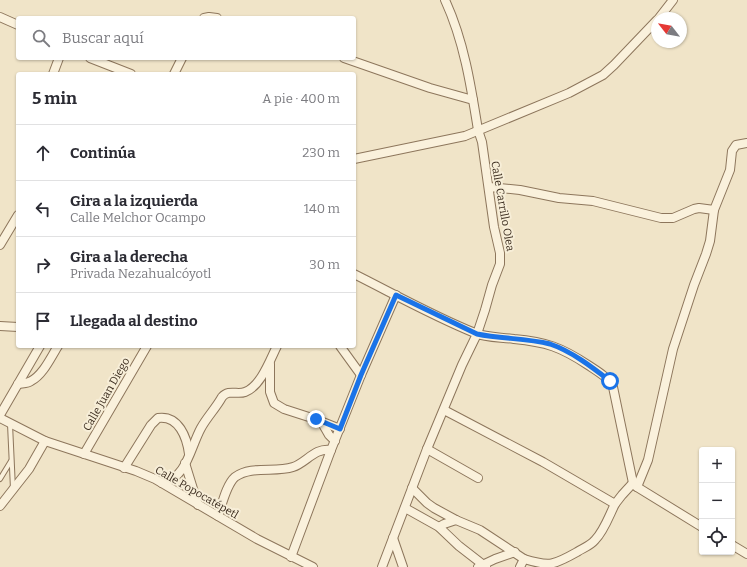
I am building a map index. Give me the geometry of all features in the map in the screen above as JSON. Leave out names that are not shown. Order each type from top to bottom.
[{"type":"street","name":"Calle Carrillo Olea","points":[[382,567],[427,449],[462,364],[477,334],[501,258],[495,232],[481,138],[478,130],[460,38],[445,0]]},
{"type":"street","points":[[664,12],[673,0]]},
{"type":"street","points":[[0,17],[16,24]]},
{"type":"street","points":[[356,159],[465,136],[569,93],[603,75],[614,66],[651,26]]},
{"type":"street","points":[[54,72],[58,60]]},
{"type":"street","points":[[95,60],[126,72]]},
{"type":"street","points":[[175,72],[181,60]]},
{"type":"street","points":[[350,60],[473,100]]},
{"type":"street","points":[[412,488],[427,503],[444,514],[480,530],[524,559],[542,564],[555,564],[589,546],[595,541],[615,504],[622,495],[635,485],[648,460],[673,349],[710,241],[714,210],[730,170],[733,148],[738,144],[747,143]]},
{"type":"street","points":[[489,187],[520,190],[559,198],[593,201],[661,218],[673,218],[699,208],[714,210]]},
{"type":"street","points":[[0,245],[16,218]]},
{"type":"street","points":[[356,275],[477,334],[550,344],[567,352],[610,381],[616,399],[635,485],[699,525]]},
{"type":"street","points":[[291,557],[334,441],[396,295]]},
{"type":"street","points":[[0,326],[16,327]]},
{"type":"street","points":[[0,415],[39,348]]},
{"type":"street","points":[[18,384],[31,381],[37,376],[57,348]]},
{"type":"street","name":"Calle Juan Diego","points":[[84,454],[146,348]]},
{"type":"street","points":[[162,483],[170,481],[176,477],[185,463],[203,425],[224,394],[230,392],[244,392],[251,388],[261,377],[276,348]]},
{"type":"street","points":[[341,348],[361,375]]},
{"type":"street","points":[[270,360],[270,392],[274,403],[284,409],[340,429]]},
{"type":"street","points":[[444,410],[543,462],[615,504]]},
{"type":"street","name":"Calle Popocatépetl","points":[[0,418],[45,441],[147,476],[162,483],[291,557],[313,567]]},
{"type":"street","points":[[124,468],[151,426],[158,418],[165,418],[179,426],[184,435],[189,454]]},
{"type":"street","points":[[321,421],[328,435],[334,441]]},
{"type":"street","points":[[0,506],[29,469],[45,441]]},
{"type":"street","points":[[218,516],[228,486],[236,476],[263,469],[294,467],[317,452],[326,449],[331,450]]},
{"type":"street","points":[[427,449],[478,478]]},
{"type":"street","points":[[185,463],[198,505]]},
{"type":"street","points":[[427,503],[437,526]]},
{"type":"street","points":[[405,508],[437,526],[482,566],[515,552]]},
{"type":"street","points":[[437,526],[456,520]]},
{"type":"street","points":[[393,538],[403,567]]},
{"type":"street","points":[[735,547],[747,554]]},
{"type":"street","points":[[520,567],[524,559]]},
{"type":"lane","points":[[10,424],[13,490]]},
{"type":"lane","points":[[0,479],[11,460]]},
{"type":"route","points":[[316,419],[340,429],[361,375],[396,295],[477,334],[550,344],[567,352],[602,374],[610,381]]}]
